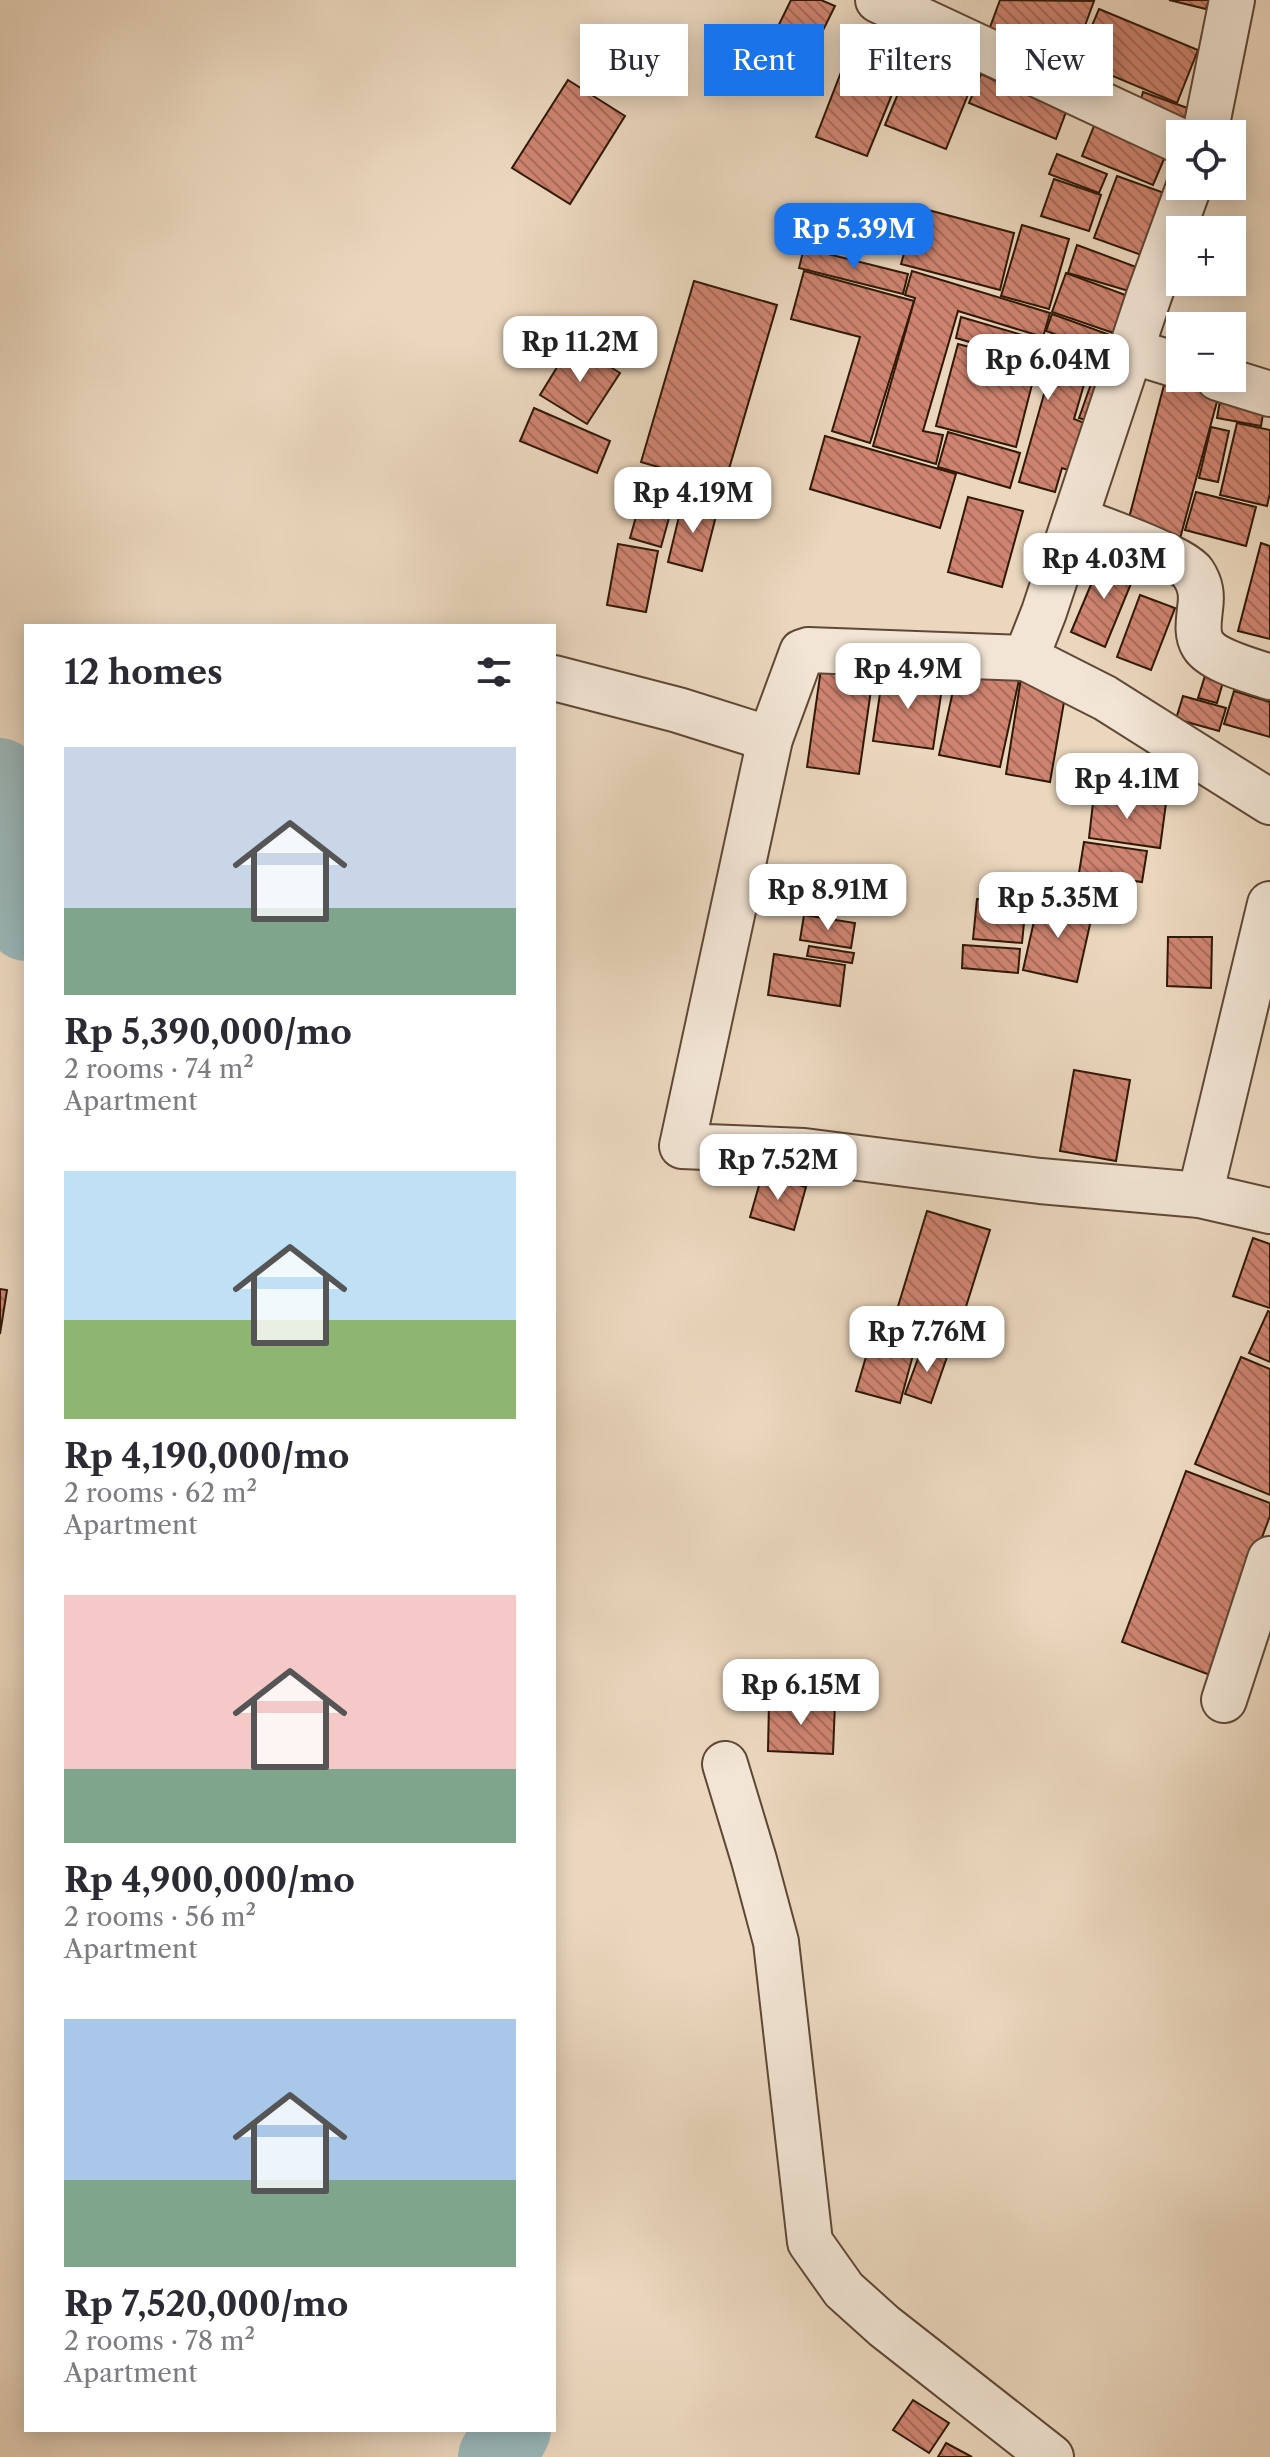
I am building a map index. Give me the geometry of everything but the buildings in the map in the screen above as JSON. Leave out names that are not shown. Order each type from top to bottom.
[{"type":"street","points":[[878,0],[1166,134]]},
{"type":"street","points":[[1208,120],[1232,0]]},
{"type":"street","points":[[1026,658],[1184,200]]},
{"type":"street","points":[[1131,351],[1166,362]]},
{"type":"street","points":[[1246,387],[1270,394]]},
{"type":"street","points":[[1075,519],[1173,559],[1192,571],[1202,592],[1198,629],[1203,645],[1213,654],[1240,667],[1270,677]]},
{"type":"street","points":[[1270,802],[1105,698],[1026,658],[802,652],[770,739],[682,1146],[804,1151],[1040,1181],[1200,1195],[1270,1211]]},
{"type":"street","points":[[556,679],[678,710],[770,739]]},
{"type":"street","points":[[1200,1195],[1270,904]]},
{"type":"street","points":[[1224,1700],[1270,1559]]},
{"type":"street","points":[[725,1764],[776,1942],[810,2242],[844,2290],[884,2326],[1051,2457]]},
{"type":"waterway","points":[[0,777],[24,911]]},
{"type":"waterway","points":[[497,2457],[511,2432]]}]
